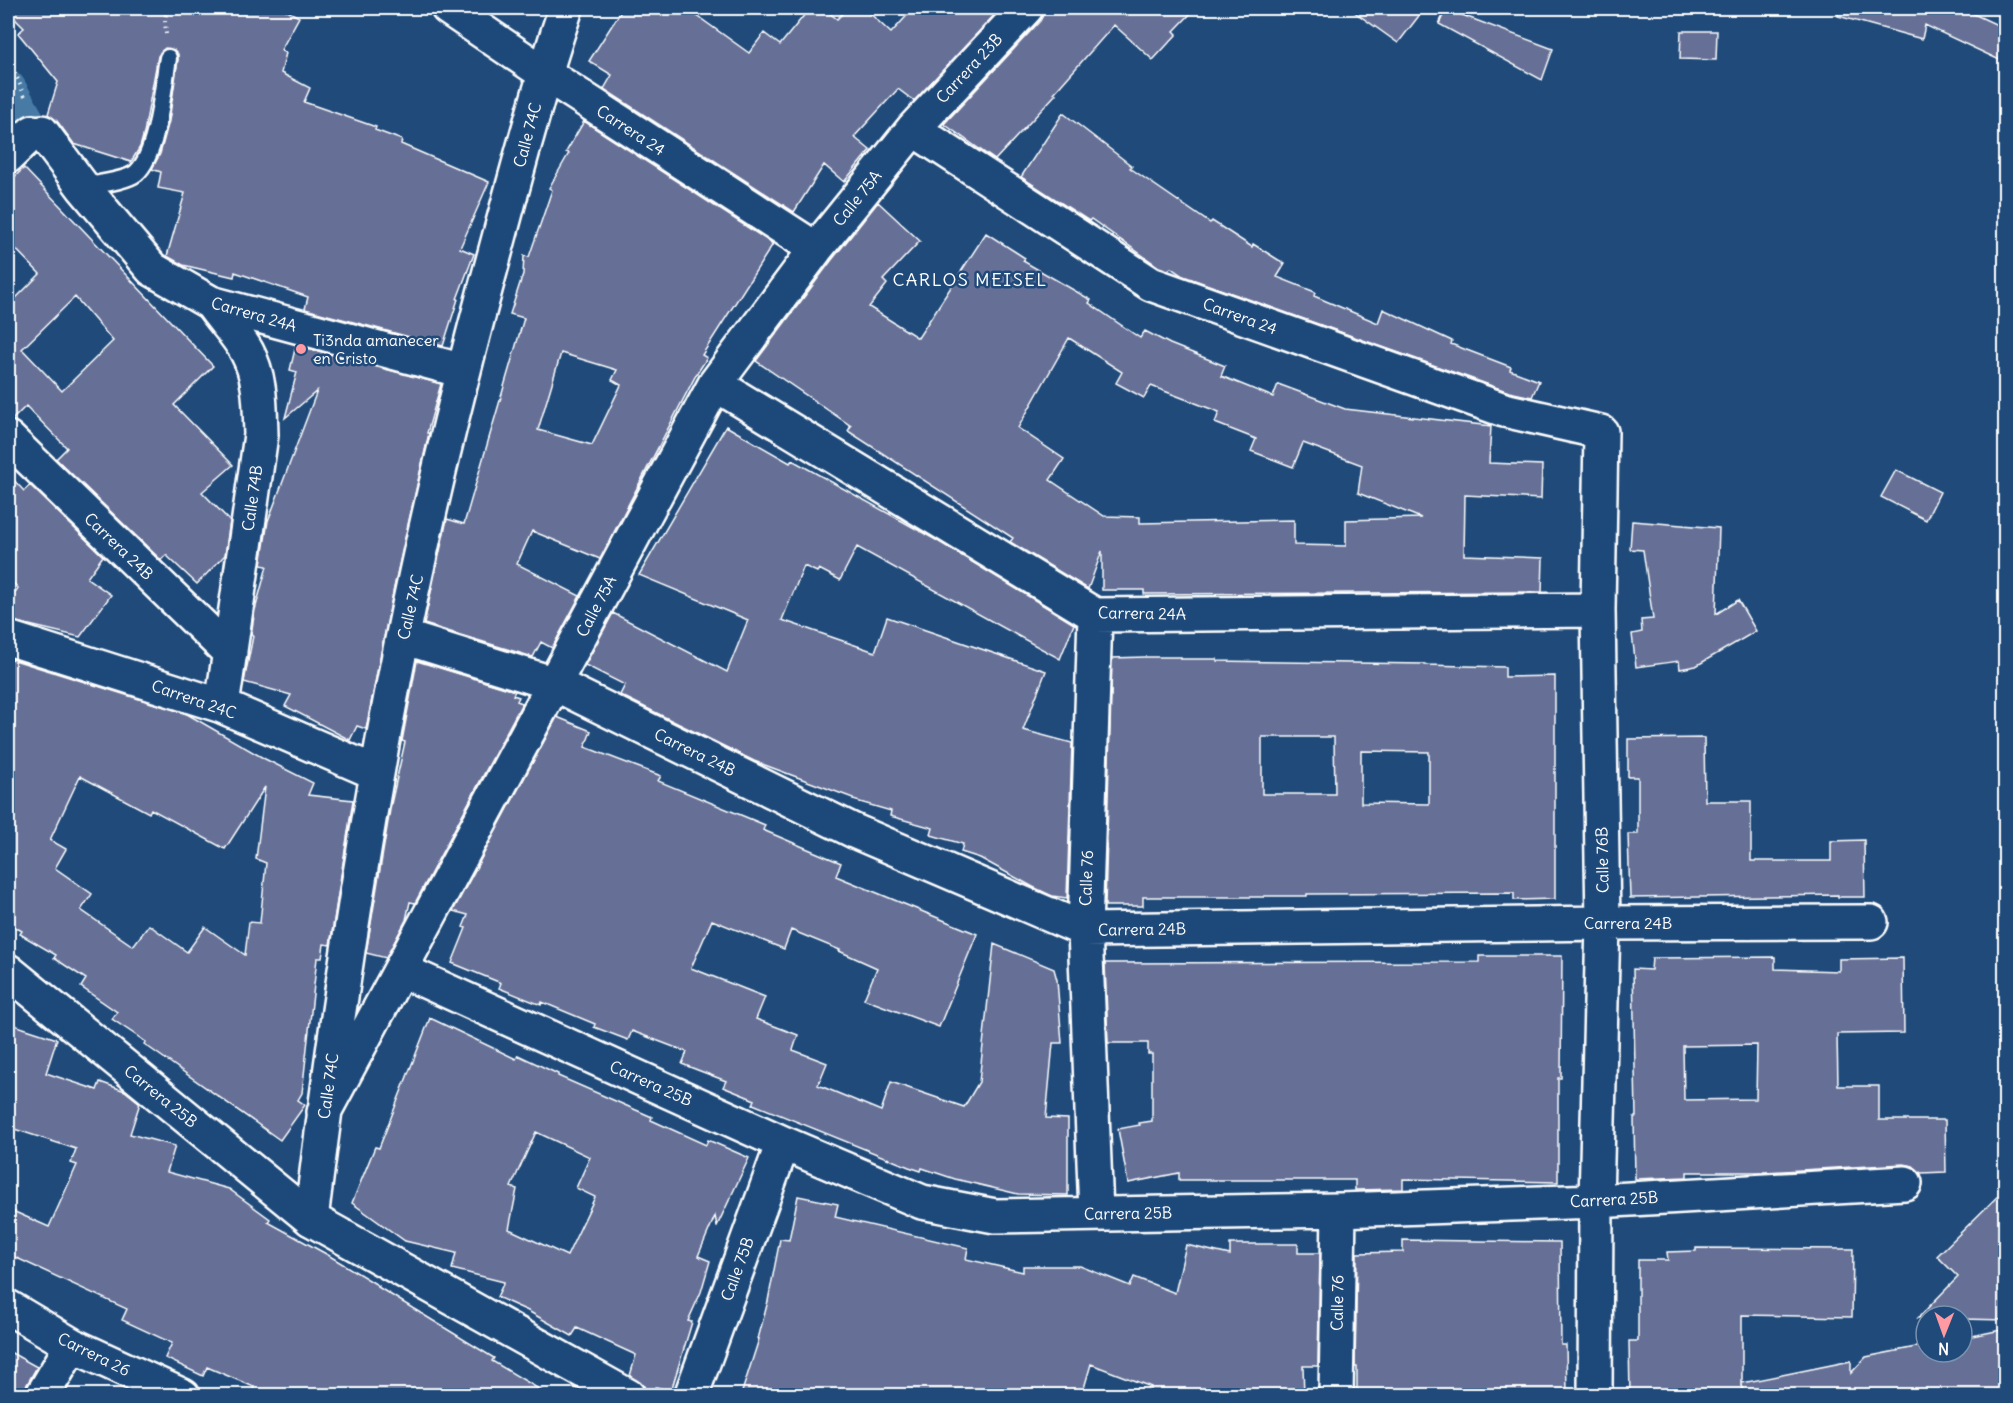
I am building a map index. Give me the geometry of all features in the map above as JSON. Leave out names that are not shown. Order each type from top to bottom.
[{"type":"street","name":"Carrera 24","points":[[448,8],[816,249]]},
{"type":"street","name":"Calle 74C","points":[[311,1219],[324,1112],[377,773],[403,637],[463,371],[544,73],[566,8]]},
{"type":"street","name":"Carrera 23B","points":[[913,129],[1026,8]]},
{"type":"street","points":[[8,156],[34,124]]},
{"type":"street","name":"Carrera 24A","points":[[34,124],[152,269],[211,303],[463,371]]},
{"type":"street","name":"Carrera 24","points":[[913,129],[1151,284],[1504,410],[1601,432]]},
{"type":"street","name":"Calle 75A","points":[[324,1112],[715,384],[816,249],[913,129]]},
{"type":"street","name":"Calle 74B","points":[[211,303],[247,351],[260,390],[261,435],[222,706]]},
{"type":"street","name":"Carrera 24A","points":[[715,384],[1095,615],[1598,610]]},
{"type":"street","name":"Calle 76B","points":[[1595,1395],[1596,1201],[1603,923],[1598,610],[1601,432]]},
{"type":"street","name":"Carrera 24B","points":[[8,438],[230,653]]},
{"type":"street","name":"Calle 76","points":[[1095,615],[1085,930],[1096,1214]]},
{"type":"street","name":"Carrera 24B","points":[[403,637],[555,684],[854,831],[1085,930],[1871,922]]},
{"type":"street","name":"Carrera 24C","points":[[8,638],[222,706],[377,773]]},
{"type":"street","name":"Carrera 25B","points":[[401,970],[783,1143],[922,1203],[995,1216],[1339,1210],[1596,1201],[1905,1183]]},
{"type":"street","name":"Carrera 25B","points":[[8,971],[311,1219],[628,1395]]},
{"type":"street","name":"Calle 75B","points":[[691,1395],[783,1143]]},
{"type":"street","name":"Calle 76","points":[[1336,1395],[1339,1210]]},
{"type":"street","name":"Carrera 26","points":[[8,1307],[72,1345],[183,1395]]},
{"type":"street","points":[[42,1395],[72,1345]]},
{"type":"lane","points":[[83,187],[111,182],[135,174],[147,160],[161,104],[168,58]]},
{"type":"path","points":[[8,56],[34,124]]},
{"type":"building","points":[[8,8],[282,8],[299,17],[281,50],[286,53],[281,73],[310,88],[304,102],[376,127],[375,130],[402,140],[401,144],[489,182],[460,248],[474,254],[443,346],[305,309],[308,297],[235,272],[234,277],[183,265],[167,256],[185,193],[158,188],[161,172],[152,169],[160,154],[169,121],[178,54],[174,50],[165,48],[158,56],[144,133],[140,147],[131,162],[74,144],[57,121],[48,114],[58,82],[18,33],[24,28],[8,12]]},
{"type":"building","points":[[623,8],[686,8],[749,53],[764,33],[780,45],[810,8],[823,8],[837,19],[848,8],[864,8],[891,33],[914,8],[1001,8],[914,101],[898,89],[854,137],[870,150],[844,182],[824,165],[794,212],[604,89],[612,75],[589,61]]},
{"type":"building","points":[[1044,8],[1196,8],[1174,31],[1177,34],[1153,60],[1114,25],[1054,93],[1056,94],[995,160],[944,124],[1040,21]]},
{"type":"building","points":[[1349,8],[1425,8],[1398,43]]},
{"type":"building","points":[[1839,8],[1961,8],[2006,29],[2006,63],[1925,25],[1922,39],[1838,16]]},
{"type":"building","points":[[1446,9],[1553,49],[1542,80],[1439,24]]},
{"type":"building","points":[[1681,31],[1717,31],[1716,60],[1680,59]]},
{"type":"building","points":[[1063,113],[1132,166],[1130,168],[1210,223],[1212,221],[1252,247],[1253,244],[1285,264],[1277,277],[1315,292],[1314,296],[1378,323],[1383,309],[1452,341],[1451,344],[1511,367],[1510,370],[1539,381],[1532,397],[1509,392],[1183,276],[1171,268],[1168,270],[1159,267],[1091,219],[1089,221],[1021,177]]},
{"type":"building","points":[[584,121],[773,244],[702,355],[707,358],[600,559],[532,531],[517,564],[580,596],[552,648],[541,642],[533,657],[424,624],[447,519],[464,524],[524,318],[510,314],[523,274],[524,256],[529,257],[552,190],[549,188],[569,153],[566,152]],"holes":[[[561,353],[617,370],[612,380],[621,385],[592,445],[538,430]]]},
{"type":"building","points":[[24,168],[213,366],[174,405],[233,465],[202,492],[230,521],[225,555],[197,584],[166,555],[161,560],[56,459],[67,448],[26,406],[12,420],[8,420],[8,306],[40,274],[8,241],[8,183]],"holes":[[[75,297],[113,341],[62,391],[22,349]]]},
{"type":"building","points":[[878,202],[920,241],[883,280],[887,284],[869,307],[918,338],[986,233],[1025,258],[1023,261],[1091,300],[1089,303],[1140,338],[1145,331],[1170,344],[1225,366],[1221,376],[1273,397],[1278,384],[1345,409],[1491,426],[1489,463],[1542,465],[1541,499],[1465,495],[1464,555],[1543,558],[1542,592],[1144,594],[1144,590],[1102,590],[1102,551],[1088,589],[1010,542],[1013,538],[848,431],[851,426],[756,361]],"holes":[[[1069,338],[1122,372],[1116,383],[1144,398],[1151,386],[1219,412],[1215,423],[1256,439],[1251,451],[1293,467],[1303,443],[1362,465],[1358,493],[1421,518],[1346,520],[1346,546],[1294,545],[1294,520],[1140,523],[1140,517],[1104,516],[1050,480],[1064,459],[1018,428]]]},
{"type":"building","points":[[296,345],[441,384],[427,433],[429,433],[394,588],[366,729],[357,726],[350,740],[285,706],[291,695],[244,682],[253,636],[251,635],[255,610],[267,566],[261,565],[268,521],[317,391],[285,418],[297,372],[290,370]]},
{"type":"building","points":[[726,426],[790,463],[792,460],[936,540],[1074,624],[1060,659],[857,547],[840,580],[819,569],[817,572],[804,566],[782,620],[875,652],[887,617],[1046,671],[1023,730],[1072,743],[1067,898],[1052,896],[980,858],[961,852],[963,844],[931,835],[933,828],[890,816],[891,811],[853,800],[853,798],[754,761],[620,695],[625,685],[585,665],[613,613],[727,672],[748,620],[639,575]]},
{"type":"building","points":[[1896,470],[1940,492],[1926,520],[1881,497]]},
{"type":"building","points":[[8,474],[24,491],[30,485],[103,556],[87,578],[111,595],[80,637],[8,620],[8,603],[18,588],[8,577]]},
{"type":"building","points":[[1632,521],[1719,528],[1716,614],[1738,600],[1756,631],[1696,666],[1680,669],[1679,661],[1636,667],[1632,634],[1642,632],[1641,620],[1653,619],[1643,550],[1630,549]]},
{"type":"building","points":[[1181,657],[1181,659],[1217,659],[1217,661],[1505,667],[1505,677],[1555,676],[1555,899],[1514,900],[1514,893],[1307,894],[1307,896],[1264,897],[1143,897],[1143,906],[1105,906],[1112,658]],"holes":[[[1262,737],[1334,737],[1335,794],[1262,794]],[[1361,751],[1429,752],[1429,804],[1361,803]]]},
{"type":"building","points":[[8,658],[187,714],[265,759],[313,783],[308,795],[353,800],[330,945],[324,944],[322,958],[317,958],[302,1093],[298,1100],[305,1105],[280,1140],[112,1019],[117,1012],[81,987],[86,979],[54,958],[56,955],[20,934],[22,931],[8,923]],"holes":[[[80,776],[149,813],[151,809],[225,849],[265,787],[256,859],[266,863],[260,923],[249,922],[245,955],[205,927],[187,952],[149,925],[133,946],[81,910],[92,894],[55,868],[66,849],[50,840]]]},
{"type":"building","points":[[417,661],[515,691],[513,695],[519,697],[517,701],[522,703],[415,903],[410,902],[406,920],[386,958],[366,953],[391,804],[405,742],[402,741]]},
{"type":"building","points":[[557,717],[591,731],[585,747],[661,776],[658,781],[765,825],[763,830],[841,863],[836,876],[977,934],[939,1027],[864,999],[877,968],[840,950],[791,930],[784,949],[712,920],[691,968],[765,997],[756,1019],[798,1035],[793,1050],[827,1063],[818,1085],[881,1111],[891,1082],[964,1107],[979,1082],[994,944],[1054,969],[1057,980],[1062,1043],[1053,1043],[1046,1118],[1068,1119],[1068,1195],[1018,1194],[955,1179],[922,1168],[921,1171],[909,1167],[753,1104],[755,1100],[723,1087],[726,1081],[682,1064],[687,1052],[632,1031],[628,1040],[594,1027],[595,1024],[542,1002],[541,1005],[499,988],[501,983],[452,963],[466,928],[463,927],[468,915],[453,911]]},
{"type":"building","points":[[1704,738],[1705,801],[1751,801],[1751,861],[1831,861],[1831,841],[1864,840],[1865,897],[1838,897],[1838,895],[1630,898],[1628,834],[1638,834],[1638,777],[1628,777],[1628,739]]},
{"type":"building","points":[[1479,956],[1562,956],[1561,1078],[1558,1078],[1558,1182],[1403,1179],[1403,1189],[1355,1190],[1355,1180],[1179,1180],[1179,1173],[1128,1183],[1118,1129],[1152,1121],[1152,1054],[1148,1054],[1148,1043],[1108,1043],[1105,963],[1479,962]]},
{"type":"building","points":[[1775,957],[1775,969],[1839,971],[1839,959],[1903,958],[1904,1033],[1837,1034],[1838,1086],[1879,1086],[1879,1120],[1945,1120],[1946,1172],[1921,1173],[1913,1166],[1904,1164],[1765,1172],[1687,1172],[1687,1177],[1635,1179],[1633,969],[1651,970],[1652,958]],"holes":[[[1757,1045],[1756,1099],[1684,1100],[1683,1046]]]},
{"type":"building","points":[[430,1018],[516,1059],[518,1055],[558,1076],[652,1117],[651,1120],[706,1145],[708,1140],[749,1158],[717,1226],[715,1216],[698,1256],[710,1261],[701,1292],[688,1321],[692,1322],[671,1391],[656,1387],[654,1395],[647,1395],[644,1386],[630,1376],[636,1355],[577,1328],[572,1336],[528,1311],[497,1297],[504,1282],[452,1269],[456,1253],[405,1241],[352,1203],[375,1147],[379,1148]],"holes":[[[536,1132],[590,1157],[576,1188],[595,1197],[567,1256],[509,1229],[517,1189],[511,1187]]]},
{"type":"building","points":[[8,1023],[57,1039],[46,1073],[97,1090],[100,1082],[125,1091],[140,1103],[130,1134],[175,1146],[167,1172],[229,1189],[270,1219],[268,1222],[379,1286],[494,1358],[492,1361],[549,1395],[250,1395],[254,1387],[207,1367],[203,1376],[165,1358],[172,1343],[122,1320],[127,1309],[8,1254],[8,1209],[49,1227],[77,1165],[71,1163],[76,1149],[8,1127]]},
{"type":"building","points":[[2006,1188],[2006,1320],[1974,1319],[1974,1304],[1932,1304],[1958,1277],[1937,1256]]},
{"type":"building","points":[[798,1196],[838,1204],[835,1217],[968,1248],[966,1259],[1023,1272],[1023,1266],[1080,1266],[1130,1286],[1134,1277],[1175,1293],[1186,1245],[1230,1255],[1230,1244],[1298,1244],[1298,1253],[1320,1253],[1318,1366],[1303,1366],[1304,1395],[1148,1395],[1151,1387],[1091,1364],[1082,1395],[741,1395],[759,1339],[780,1239],[789,1240]]},
{"type":"building","points":[[1403,1240],[1560,1242],[1561,1345],[1566,1345],[1567,1392],[1357,1395],[1357,1367],[1355,1367],[1357,1253],[1403,1252]]},
{"type":"building","points":[[1696,1248],[1853,1249],[1852,1317],[1742,1315],[1742,1395],[1630,1395],[1629,1341],[1638,1341],[1638,1260],[1668,1260],[1667,1252],[1696,1251]]},
{"type":"building","points":[[2006,1329],[2006,1383],[1993,1395],[1743,1395],[1742,1383],[1851,1361],[1851,1373],[1866,1357],[1914,1347],[1914,1364],[1974,1364],[1974,1336]]},
{"type":"building","points":[[8,1351],[37,1367],[23,1395],[8,1395]]},
{"type":"waterway","points":[[8,88],[33,132]]},
{"type":"place","name":"Ti3nda amanecer en Cristo","points":[[301,349]]},
{"type":"district","name":"CARLOS MEISEL","points":[[970,279]]}]
